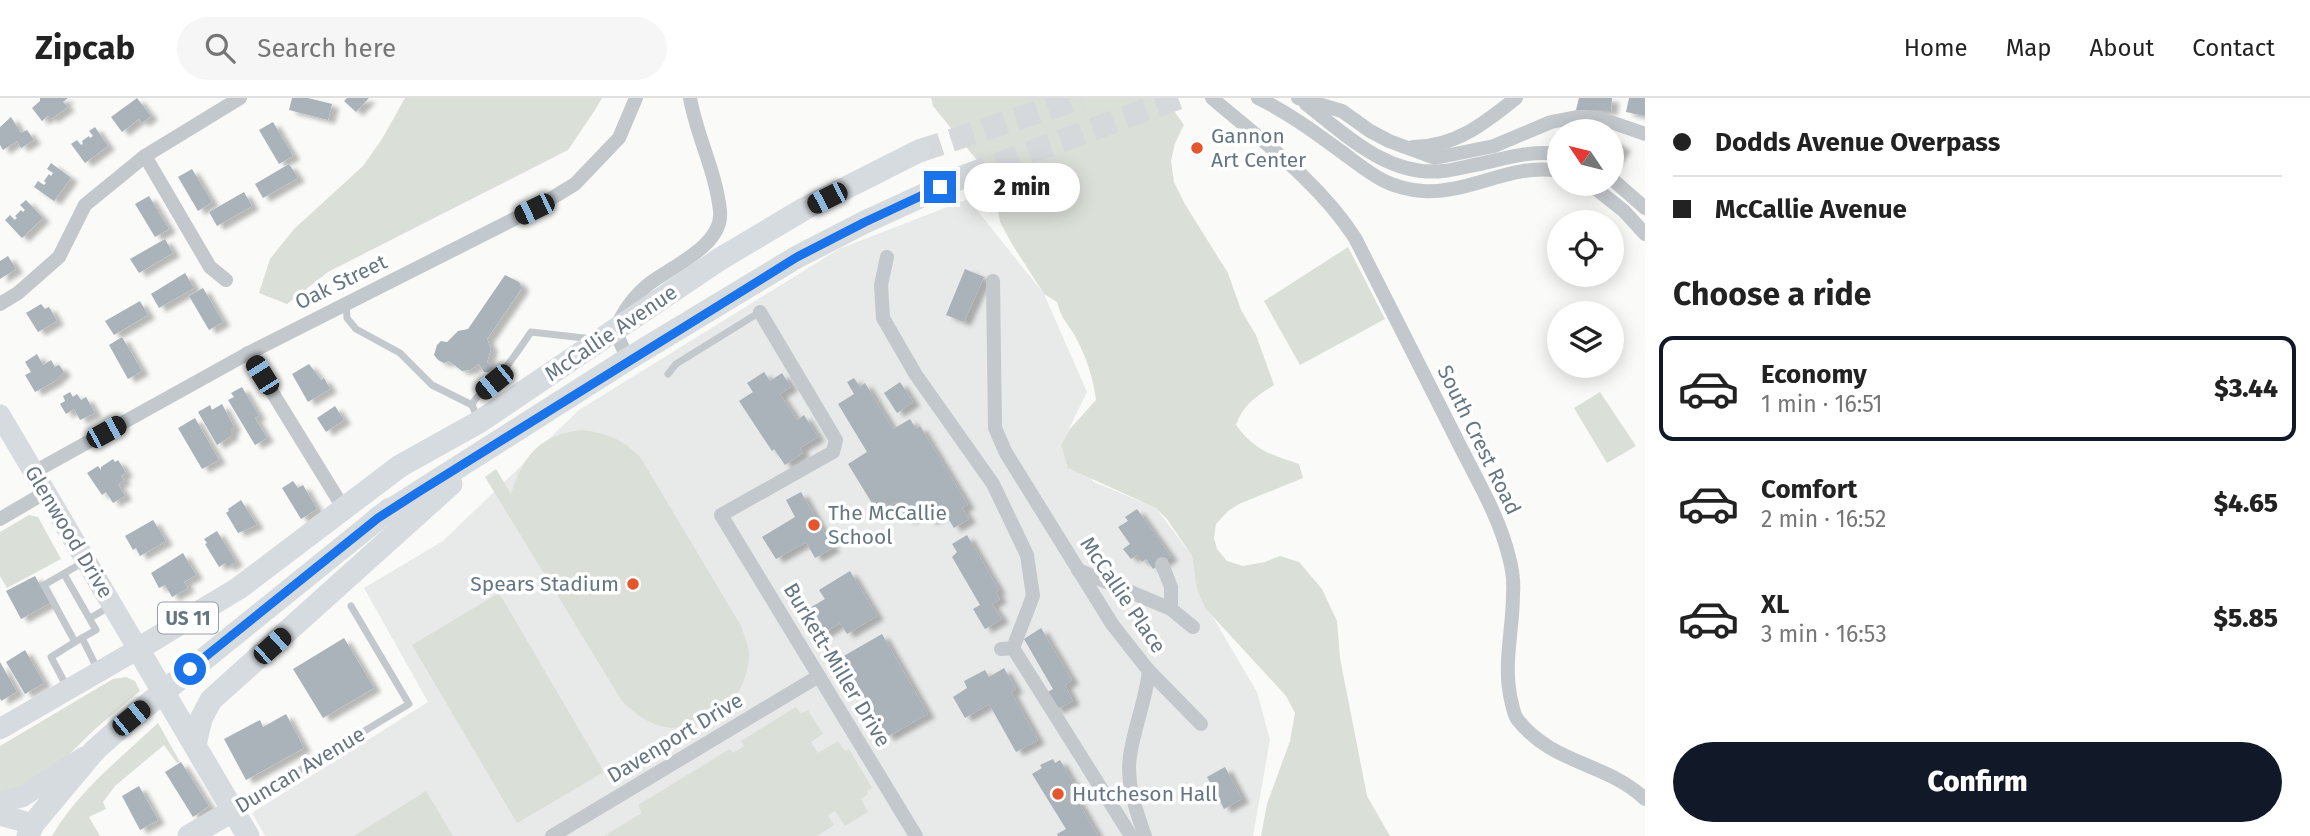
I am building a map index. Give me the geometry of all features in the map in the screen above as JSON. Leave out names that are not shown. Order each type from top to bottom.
[{"type":"main road","name":"McCallie Avenue","points":[[138,649],[239,588],[476,413],[608,336],[720,260],[804,209],[919,151]]},
{"type":"main road","name":"McCallie Avenue","points":[[534,418],[797,257],[965,176]]},
{"type":"main road","points":[[720,260],[741,292]]},
{"type":"main road","points":[[0,802],[22,797],[95,750],[404,497],[476,413]]},
{"type":"main road","name":"Glenwood Drive","points":[[0,415],[138,649]]},
{"type":"main road","points":[[378,518],[534,418]]},
{"type":"main road","points":[[195,745],[201,719],[211,700],[436,497],[534,418]]},
{"type":"main road","points":[[0,729],[138,649]]},
{"type":"main road","name":"US 11","points":[[138,649],[248,836]]},
{"type":"main road","points":[[0,815],[31,830],[95,750]]},
{"type":"main road","name":"Duncan Avenue","points":[[189,836],[233,810]]},
{"type":"street","points":[[0,304],[18,293],[59,257],[85,205],[145,156],[240,98]]},
{"type":"street","name":"Oak Street","points":[[34,472],[248,353],[534,209],[575,184],[619,138],[636,98]]},
{"type":"street","points":[[628,359],[608,336],[623,311],[648,285],[700,250],[720,224],[721,213],[711,168],[693,117],[690,98]]},
{"type":"street","name":"South Crest Road","points":[[1212,98],[1279,153],[1338,212],[1354,238],[1480,486],[1501,532],[1509,558],[1514,591],[1507,685],[1515,716],[1539,742],[1568,759],[1606,773],[1645,799]]},
{"type":"street","points":[[1258,98],[1324,139],[1364,171],[1402,188],[1426,191],[1463,188],[1522,171],[1547,169]]},
{"type":"street","points":[[1298,98],[1342,111],[1370,131],[1405,148],[1435,158],[1494,146],[1551,122],[1577,117],[1599,118],[1645,134]]},
{"type":"street","points":[[1298,98],[1358,143],[1396,166],[1442,172],[1525,154],[1547,154]]},
{"type":"street","points":[[1405,148],[1423,148],[1462,136],[1479,127],[1516,98]]},
{"type":"street","points":[[145,156],[210,267],[226,280]]},
{"type":"street","points":[[1624,190],[1645,208]]},
{"type":"street","points":[[1605,196],[1624,211],[1645,234]]},
{"type":"street","points":[[887,257],[881,285],[883,318],[916,375],[993,484],[1027,555],[1032,596],[1007,648],[1131,836]]},
{"type":"street","name":"McCallie Place","points":[[993,281],[995,428],[1006,453],[1112,624],[1149,671],[1201,724]]},
{"type":"street","name":"Burkett-Miller Drive","points":[[760,312],[836,440],[833,452],[721,515],[916,836]]},
{"type":"street","points":[[248,353],[344,509]]},
{"type":"street","points":[[993,484],[1023,478]]},
{"type":"street","points":[[0,519],[46,492]]},
{"type":"street","points":[[1162,564],[1171,587],[1171,608]]},
{"type":"street","points":[[1078,570],[1171,608],[1193,627]]},
{"type":"street","points":[[1145,836],[1129,776],[1130,755],[1149,671]]},
{"type":"street","name":"Davenport Drive","points":[[552,836],[819,676]]},
{"type":"lane","points":[[346,304],[347,318],[356,329],[400,353],[432,385],[476,413],[478,394],[494,382],[531,332],[608,336]]},
{"type":"lane","points":[[668,374],[676,364],[760,312]]},
{"type":"lane","points":[[86,561],[44,585],[99,671]]},
{"type":"lane","points":[[64,573],[72,592],[96,630],[51,657],[68,689]]},
{"type":"lane","points":[[90,618],[113,606]]},
{"type":"lane","name":"Duncan Avenue","points":[[233,810],[410,704],[351,606]]},
{"type":"shaded area","points":[[405,98],[602,98],[568,150],[328,272],[287,304],[259,293],[270,259],[294,229],[363,166]]},
{"type":"shaded area","points":[[931,98],[1165,98],[1184,125],[1175,143],[1171,161],[1174,182],[1228,273],[1241,310],[1256,335],[1274,385],[1247,406],[1236,425],[1264,450],[1299,464],[1303,478],[1228,511],[1216,524],[1214,538],[1217,549],[1227,561],[1243,566],[1280,556],[1299,562],[1322,589],[1337,621],[1340,658],[1367,796],[1390,836],[1261,836],[1267,804],[1290,741],[1295,713],[1286,696],[1206,609],[1197,590],[1192,556],[1167,519],[1156,508],[1068,468],[1061,445],[1069,430],[1096,400],[1086,359],[1057,302],[1044,294],[1000,222],[993,180],[933,106]]},
{"type":"shaded area","name":"The McCallie School","points":[[968,199],[1044,294],[1087,392],[1061,445],[1094,482],[1156,508],[1192,556],[1197,590],[1257,692],[1270,740],[1253,836],[265,836],[252,813],[428,702],[364,588],[443,541],[579,410],[839,249]]},
{"type":"shaded area","points":[[1348,247],[1385,319],[1300,365],[1264,301]]},
{"type":"shaded area","points":[[1600,392],[1636,446],[1607,463],[1574,408]]},
{"type":"shaded area","points":[[581,430],[614,438],[641,458],[741,626],[749,652],[747,671],[741,688],[717,715],[702,724],[685,728],[666,727],[644,719],[622,701],[485,477],[496,469],[511,494],[527,458],[535,450],[554,437]]},
{"type":"shaded area","points":[[29,515],[38,517],[61,559],[7,588],[0,576],[0,532]]},
{"type":"shaded area","points":[[499,593],[604,772],[517,823],[412,645]]},
{"type":"shaded area","points":[[126,677],[135,681],[140,691],[95,729],[51,772],[0,796],[0,746],[113,679]]},
{"type":"shaded area","points":[[796,707],[801,714],[808,710],[823,734],[811,742],[818,753],[838,741],[845,751],[849,749],[872,788],[861,799],[868,812],[845,826],[835,811],[828,815],[834,825],[817,836],[604,836],[642,813],[638,805],[730,749],[733,753],[744,746],[741,741]]},
{"type":"shaded area","points":[[158,723],[180,762],[177,763],[164,745],[115,786],[103,802],[106,809],[89,817],[100,836],[52,836],[87,790]]},
{"type":"shaded area","points":[[426,791],[453,836],[354,836]]},
{"type":"building","points":[[40,98],[68,98],[63,102],[68,107],[51,119],[48,116],[42,121],[32,108]]},
{"type":"building","points":[[137,98],[151,116],[142,123],[139,119],[122,132],[111,117]]},
{"type":"building","points":[[292,98],[308,98],[332,104],[328,120],[289,110]]},
{"type":"building","points":[[347,98],[369,98],[356,112],[344,101]]},
{"type":"building","points":[[1579,98],[1612,98],[1611,111],[1576,110]]},
{"type":"building","points":[[1629,98],[1645,98],[1645,116],[1626,112]]},
{"type":"building","points":[[11,117],[21,133],[27,130],[34,140],[21,148],[17,141],[3,150],[0,145],[0,127]]},
{"type":"building","points":[[273,122],[293,156],[279,164],[259,130]]},
{"type":"building","points":[[95,127],[108,146],[85,163],[71,144],[77,140],[83,144],[82,141],[93,136],[89,131]]},
{"type":"building","points":[[51,163],[71,178],[54,201],[34,187],[38,181],[44,185],[49,174],[51,176],[53,173],[47,169]]},
{"type":"building","points":[[289,164],[298,178],[263,198],[255,184]]},
{"type":"building","points":[[192,169],[212,202],[198,211],[178,177]]},
{"type":"building","points":[[244,192],[252,206],[217,226],[209,212]]},
{"type":"building","points":[[149,196],[169,229],[155,237],[135,204]]},
{"type":"building","points":[[26,200],[43,218],[22,238],[5,220],[10,215],[15,220],[21,210],[25,210],[20,205]]},
{"type":"building","points":[[165,239],[173,253],[139,273],[130,259]]},
{"type":"building","points":[[8,256],[16,269],[0,279],[0,261]]},
{"type":"building","points":[[965,269],[984,277],[964,322],[946,315]]},
{"type":"building","points":[[185,273],[194,288],[159,308],[151,294]]},
{"type":"building","points":[[505,275],[519,282],[522,288],[487,339],[491,349],[487,362],[493,368],[484,372],[479,364],[470,370],[462,371],[449,361],[444,363],[438,360],[434,355],[437,345],[441,341],[447,342],[458,331],[468,329]]},
{"type":"building","points":[[203,288],[223,322],[209,330],[189,296]]},
{"type":"building","points":[[140,301],[148,315],[114,335],[105,321]]},
{"type":"building","points":[[41,304],[45,309],[49,307],[57,321],[38,332],[26,313]]},
{"type":"building","points":[[122,337],[142,371],[128,379],[109,345]]},
{"type":"building","points":[[37,354],[43,365],[51,360],[55,367],[59,365],[64,372],[55,381],[35,392],[25,375],[31,372],[25,362]]},
{"type":"building","points":[[309,364],[321,380],[324,378],[330,389],[308,402],[292,374]]},
{"type":"building","points":[[764,372],[770,381],[782,373],[791,387],[780,394],[797,420],[804,415],[818,437],[800,448],[803,453],[785,465],[774,449],[772,451],[739,401],[753,392],[747,383]]},
{"type":"building","points":[[854,378],[860,387],[865,383],[893,429],[910,419],[916,429],[920,426],[968,505],[962,508],[969,519],[954,528],[944,512],[930,521],[923,511],[908,520],[896,502],[878,513],[848,464],[867,452],[838,404],[854,394],[847,382]]},
{"type":"building","points":[[900,382],[913,402],[897,413],[884,393]]},
{"type":"building","points":[[242,387],[259,416],[255,418],[267,438],[255,445],[228,400],[234,397],[231,393]]},
{"type":"building","points":[[70,392],[73,397],[77,394],[81,400],[86,397],[95,413],[80,420],[74,409],[66,414],[60,404],[65,401],[63,396]]},
{"type":"building","points":[[222,404],[234,427],[231,436],[217,445],[198,412],[210,405],[212,410]]},
{"type":"building","points":[[335,406],[344,420],[326,432],[317,418]]},
{"type":"building","points":[[195,418],[219,460],[202,469],[178,428]]},
{"type":"building","points":[[113,459],[115,462],[118,460],[126,473],[121,476],[124,481],[118,484],[125,496],[113,503],[106,492],[102,495],[87,473],[98,466],[101,470],[101,467]]},
{"type":"building","points":[[293,481],[298,488],[303,485],[317,509],[301,519],[282,488]]},
{"type":"building","points":[[801,492],[833,548],[815,558],[806,542],[776,559],[762,537],[795,517],[786,500]]},
{"type":"building","points":[[241,500],[257,525],[238,533],[226,513]]},
{"type":"building","points":[[1137,509],[1171,557],[1153,569],[1146,559],[1142,562],[1137,555],[1131,559],[1123,549],[1130,544],[1118,527],[1128,521],[1125,517]]},
{"type":"building","points":[[153,520],[166,541],[140,556],[125,536]]},
{"type":"building","points":[[217,531],[236,562],[227,567],[225,563],[219,567],[205,544],[207,543],[204,539]]},
{"type":"building","points":[[967,535],[999,590],[996,592],[1000,599],[992,604],[1002,619],[985,629],[973,609],[980,605],[952,557],[957,552],[952,544]]},
{"type":"building","points":[[183,553],[196,575],[184,582],[188,588],[172,597],[165,585],[159,588],[151,573]]},
{"type":"building","points":[[850,571],[877,616],[847,634],[840,623],[823,634],[808,609],[825,599],[819,590]]},
{"type":"building","points":[[35,576],[50,603],[21,619],[6,591]]},
{"type":"building","points":[[1041,628],[1072,680],[1065,685],[1073,701],[1056,710],[1046,693],[1053,689],[1024,639]]},
{"type":"building","points":[[882,634],[928,714],[887,737],[842,657]]},
{"type":"building","points":[[344,638],[374,688],[323,718],[293,669]]},
{"type":"building","points":[[25,650],[44,683],[25,694],[6,662]]},
{"type":"building","points":[[0,662],[17,692],[1,701],[0,698]]},
{"type":"building","points":[[1004,668],[1016,689],[1011,692],[1038,740],[1016,752],[989,704],[965,718],[953,697],[967,688],[964,681],[985,670],[989,677]]},
{"type":"building","points":[[286,714],[304,748],[246,780],[224,739],[260,720],[263,727]]},
{"type":"building","name":"Hutcheson Hall","points":[[1053,759],[1055,763],[1060,760],[1075,786],[1071,789],[1098,836],[1058,836],[1057,834],[1066,829],[1032,774],[1042,768],[1040,765]]},
{"type":"building","points":[[181,762],[209,806],[193,817],[165,772]]},
{"type":"building","points":[[1225,767],[1242,799],[1224,809],[1207,777]]},
{"type":"building","points":[[139,786],[158,820],[140,830],[122,796]]},
{"type":"tunnel","points":[[919,151],[1081,98]]},
{"type":"tunnel","points":[[965,176],[1179,98]]},
{"type":"place","name":"Gannon Art Center","points":[[1197,148]]},
{"type":"place","name":"The McCallie School","points":[[814,525]]},
{"type":"place","name":"Spears Stadium","points":[[633,584]]},
{"type":"place","name":"Hutcheson Hall","points":[[1058,794]]},
{"type":"route","points":[[190,669],[378,518],[420,491],[628,359],[797,257],[940,187]]}]
